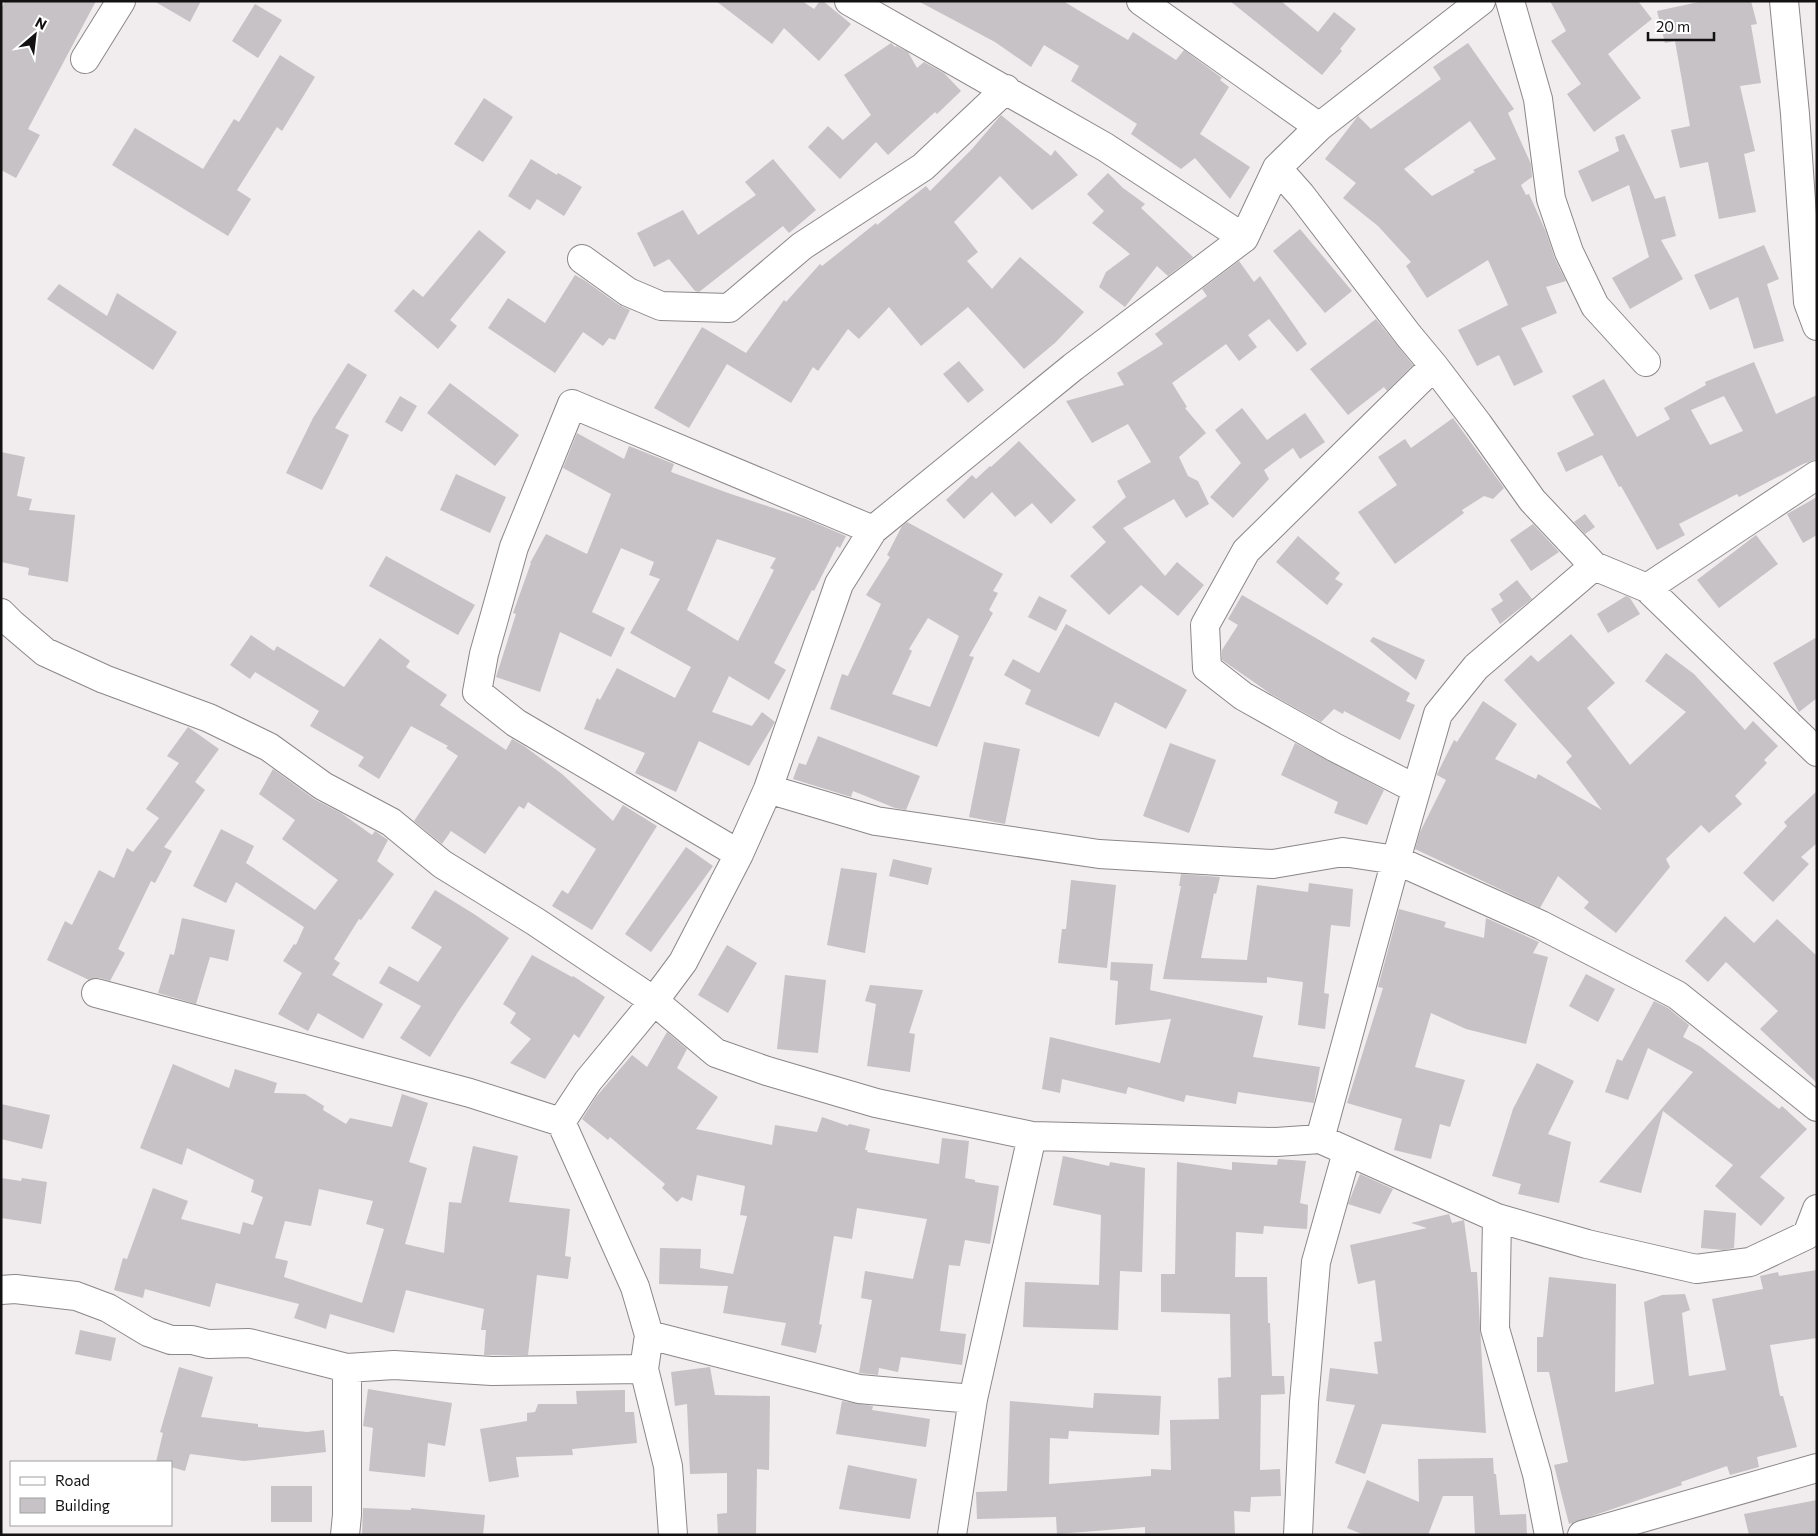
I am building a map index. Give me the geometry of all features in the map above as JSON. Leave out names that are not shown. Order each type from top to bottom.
[{"type":"street","points":[[85,59],[120,1]]},
{"type":"street","points":[[849,1],[1105,147],[1244,238]]},
{"type":"street","points":[[1141,1],[1319,127]]},
{"type":"street","points":[[561,1122],[588,1081],[654,1001],[683,962],[739,854],[768,789],[839,584],[873,530],[1073,367],[1244,238],[1277,168],[1319,127],[1482,1]]},
{"type":"street","points":[[1510,1],[1538,99],[1551,199],[1569,252],[1595,306],[1646,362]]},
{"type":"street","points":[[1784,1],[1795,114],[1808,302],[1817,326]]},
{"type":"street","points":[[582,259],[628,292],[661,306],[729,308],[802,246],[923,167],[1006,89]]},
{"type":"street","points":[[1277,168],[1301,195],[1434,366],[1532,500],[1594,566],[1647,588],[1817,752]]},
{"type":"street","points":[[1416,789],[1334,747],[1252,700],[1214,674],[1207,668],[1205,625],[1246,551],[1434,366]]},
{"type":"street","points":[[739,854],[516,723],[477,692],[484,654],[514,547],[572,404],[873,530]]},
{"type":"street","points":[[1647,588],[1817,475]]},
{"type":"street","points":[[1320,1140],[1396,860],[1438,714],[1476,667],[1594,566]]},
{"type":"street","points":[[1,613],[46,652],[104,679],[209,718],[269,747],[323,786],[391,822],[442,864],[536,922],[654,1001],[716,1053],[768,1071],[876,1103],[1032,1136],[1276,1142],[1320,1140],[1497,1218],[1587,1244],[1696,1269],[1750,1262],[1812,1237],[1817,1209]]},
{"type":"street","points":[[768,789],[876,821],[1099,854],[1273,864],[1343,852],[1396,860],[1541,925],[1677,995],[1817,1107]]},
{"type":"street","points":[[96,993],[470,1092],[561,1122],[634,1287],[649,1335],[644,1369],[668,1466],[673,1535]]},
{"type":"street","points":[[952,1535],[973,1398],[1032,1136]]},
{"type":"street","points":[[1298,1535],[1304,1402],[1316,1262],[1346,1152]]},
{"type":"street","points":[[1497,1218],[1495,1329],[1537,1474],[1549,1535]]},
{"type":"street","points":[[1,1290],[15,1289],[76,1296],[108,1308],[148,1332],[171,1340],[192,1340],[208,1344],[249,1342],[347,1368],[394,1365],[492,1372],[644,1369]]},
{"type":"street","points":[[649,1335],[859,1389],[973,1398]]},
{"type":"street","points":[[345,1535],[347,1515],[347,1368]]},
{"type":"street","points":[[1582,1535],[1817,1468]]},
{"type":"building","points":[[5,1],[96,1],[28,129],[40,135],[16,178],[1,170],[1,9]]},
{"type":"building","points":[[154,1],[201,1],[190,22]]},
{"type":"building","points":[[716,1],[802,1],[814,9],[820,1],[823,1],[851,24],[819,61],[784,28],[772,44]]},
{"type":"building","points":[[918,1],[1063,1],[1128,40],[1133,32],[1176,60],[1184,50],[1222,78],[1220,80],[1229,87],[1200,134],[1250,167],[1230,199],[1195,158],[1181,169],[1131,134],[1137,124],[1071,81],[1079,66],[1044,45],[1031,67],[995,42]]},
{"type":"building","points":[[1230,1],[1281,1],[1318,32],[1334,12],[1356,29],[1340,49],[1342,51],[1322,75]]},
{"type":"building","points":[[1550,1],[1638,1],[1652,19],[1608,54],[1641,98],[1594,132],[1567,94],[1581,84],[1551,41],[1566,31]]},
{"type":"building","points":[[1703,1],[1751,1],[1757,24],[1751,25],[1761,83],[1740,86],[1755,151],[1744,154],[1756,212],[1719,219],[1708,162],[1680,168],[1671,130],[1690,126],[1675,41],[1665,43],[1657,11]]},
{"type":"building","points":[[255,4],[282,20],[258,58],[232,41]]},
{"type":"building","points":[[891,43],[895,47],[908,52],[917,68],[924,62],[944,73],[961,91],[888,155],[876,142],[840,179],[808,147],[828,126],[843,140],[871,115],[844,75]]},
{"type":"building","points":[[1468,43],[1514,109],[1508,113],[1531,164],[1532,177],[1521,185],[1526,195],[1529,194],[1546,232],[1555,259],[1566,281],[1546,287],[1557,313],[1521,328],[1543,372],[1514,386],[1499,355],[1477,366],[1458,330],[1508,305],[1488,260],[1427,298],[1406,266],[1411,262],[1378,226],[1343,198],[1356,183],[1325,159],[1358,116],[1371,129],[1441,79],[1433,67]],"holes":[[[1470,121],[1496,159],[1473,170],[1475,172],[1432,196],[1404,169]]]},
{"type":"building","points":[[280,55],[315,77],[282,131],[277,127],[237,190],[251,199],[228,236],[112,165],[135,128],[203,169],[234,119],[239,122]]},
{"type":"building","points":[[484,98],[513,117],[483,162],[454,144]]},
{"type":"building","points":[[1001,115],[1051,156],[1055,150],[1078,175],[1032,210],[1000,176],[954,222],[978,252],[967,261],[992,289],[1020,257],[1084,312],[1056,342],[1024,369],[968,307],[921,346],[889,307],[859,339],[848,329],[818,371],[813,367],[791,403],[727,364],[689,428],[654,408],[702,327],[746,353],[784,300],[786,302],[820,264],[822,266],[926,186],[930,191],[972,149]]},
{"type":"building","points":[[1624,134],[1655,199],[1665,196],[1676,236],[1661,240],[1683,279],[1630,309],[1612,278],[1649,257],[1629,185],[1592,202],[1578,171],[1619,151],[1615,137]]},
{"type":"building","points":[[531,159],[557,175],[558,173],[582,187],[564,216],[537,199],[530,210],[508,196]]},
{"type":"building","points":[[773,159],[816,210],[789,233],[783,226],[699,292],[695,291],[669,259],[654,267],[637,233],[683,210],[698,235],[756,195],[745,182]]},
{"type":"building","points":[[1108,173],[1123,188],[1145,204],[1141,208],[1193,257],[1168,276],[1157,266],[1125,307],[1099,287],[1106,272],[1130,254],[1092,223],[1104,211],[1087,194]]},
{"type":"building","points":[[1300,229],[1352,291],[1325,313],[1273,251]]},
{"type":"building","points":[[479,230],[506,252],[450,320],[457,326],[438,349],[394,311],[413,289],[423,297]]},
{"type":"building","points":[[1764,245],[1779,279],[1767,284],[1784,341],[1754,349],[1738,297],[1710,310],[1694,275]]},
{"type":"building","points":[[1239,261],[1254,282],[1260,276],[1307,344],[1297,352],[1269,319],[1248,335],[1257,347],[1239,361],[1226,344],[1172,383],[1187,407],[1185,408],[1206,433],[1179,457],[1188,476],[1198,481],[1209,504],[1186,518],[1174,499],[1123,528],[1165,576],[1177,562],[1204,585],[1178,616],[1141,585],[1109,615],[1070,576],[1106,542],[1092,527],[1126,497],[1117,481],[1151,462],[1128,424],[1092,443],[1066,401],[1124,385],[1117,373],[1163,344],[1155,334],[1207,296],[1202,289]]},
{"type":"building","points":[[575,275],[619,305],[630,310],[615,340],[609,338],[603,346],[583,332],[555,373],[488,328],[508,298],[545,323]]},
{"type":"building","points":[[59,284],[107,316],[117,293],[177,332],[153,370],[47,299]]},
{"type":"building","points":[[1376,319],[1413,365],[1387,391],[1384,387],[1348,415],[1310,369]]},
{"type":"building","points":[[959,361],[984,390],[968,403],[943,374]]},
{"type":"building","points":[[1754,362],[1776,414],[1817,395],[1817,459],[1803,464],[1739,497],[1737,494],[1679,524],[1685,535],[1657,550],[1602,455],[1566,472],[1557,453],[1594,435],[1572,396],[1604,379],[1637,437],[1670,419],[1664,408],[1706,385],[1705,382]],"holes":[[[1724,396],[1743,431],[1710,445],[1691,410]]]},
{"type":"building","points":[[348,363],[367,375],[335,428],[349,435],[322,490],[286,473],[313,418]]},
{"type":"building","points":[[450,383],[519,435],[495,466],[427,413]]},
{"type":"building","points":[[400,396],[417,406],[402,432],[385,422]]},
{"type":"building","points":[[1242,408],[1267,440],[1305,413],[1325,442],[1300,459],[1293,448],[1264,470],[1269,479],[1233,518],[1210,497],[1241,463],[1215,430]]},
{"type":"building","points":[[1453,418],[1504,488],[1493,499],[1484,496],[1462,510],[1464,513],[1395,564],[1358,512],[1397,485],[1378,457],[1405,439],[1411,448]]},
{"type":"building","points":[[577,433],[624,459],[629,446],[674,464],[671,472],[806,519],[846,536],[840,548],[837,546],[814,591],[812,590],[774,663],[786,670],[769,700],[729,676],[712,712],[752,726],[762,712],[775,722],[749,766],[699,741],[676,792],[635,773],[645,753],[584,729],[597,698],[600,700],[617,668],[675,698],[691,667],[630,633],[660,579],[649,575],[654,562],[621,548],[592,612],[625,628],[611,657],[560,632],[540,692],[496,677],[516,614],[513,613],[530,563],[546,534],[587,554],[611,494],[563,468]],"holes":[[[717,539],[776,558],[770,568],[774,570],[738,641],[687,610]]]},
{"type":"building","points":[[1019,441],[1076,500],[1051,524],[1032,503],[1015,517],[992,492],[964,519],[946,500],[972,475],[976,479]]},
{"type":"building","points":[[1,452],[25,457],[17,496],[32,499],[29,510],[75,515],[68,582],[28,575],[29,568],[1,562]]},
{"type":"building","points":[[456,474],[506,497],[490,533],[440,510]]},
{"type":"building","points":[[1817,497],[1817,535],[1803,543],[1787,514]]},
{"type":"building","points":[[1585,514],[1595,527],[1585,534],[1574,522]]},
{"type":"building","points":[[907,522],[1003,574],[993,591],[998,593],[989,610],[993,613],[969,656],[974,657],[937,747],[830,709],[842,674],[848,676],[881,604],[866,595],[890,557],[887,555],[902,526]],"holes":[[[928,618],[959,636],[930,707],[892,694],[912,651],[909,649]]]},
{"type":"building","points":[[1533,524],[1559,552],[1531,571],[1510,540]]},
{"type":"building","points":[[1756,535],[1778,564],[1719,608],[1697,580]]},
{"type":"building","points":[[1298,536],[1340,573],[1335,579],[1343,584],[1327,605],[1276,562]]},
{"type":"building","points":[[386,556],[475,605],[458,635],[369,586]]},
{"type":"building","points":[[1517,580],[1532,599],[1500,624],[1491,609],[1503,601],[1499,594]]},
{"type":"building","points":[[1242,595],[1410,693],[1406,701],[1415,705],[1400,740],[1344,711],[1343,714],[1334,709],[1321,722],[1271,694],[1222,660],[1222,650],[1238,625],[1228,619]]},
{"type":"building","points":[[1039,596],[1067,610],[1056,631],[1028,617]]},
{"type":"building","points":[[1626,596],[1630,598],[1640,614],[1608,633],[1597,614]]},
{"type":"building","points":[[1066,624],[1187,690],[1166,729],[1115,702],[1099,737],[1025,704],[1031,690],[1004,675],[1013,659],[1039,673]]},
{"type":"building","points":[[1571,634],[1615,683],[1587,708],[1630,765],[1686,712],[1645,681],[1666,653],[1694,674],[1745,730],[1753,721],[1778,746],[1764,760],[1767,763],[1735,796],[1742,804],[1709,833],[1701,825],[1666,859],[1670,867],[1616,933],[1584,908],[1589,902],[1558,876],[1540,908],[1415,849],[1420,832],[1446,780],[1437,774],[1454,740],[1457,742],[1483,701],[1517,724],[1495,759],[1536,779],[1538,774],[1602,810],[1566,762],[1572,756],[1504,680],[1531,655],[1538,662]]},
{"type":"building","points":[[251,635],[274,651],[277,646],[344,687],[380,638],[410,661],[406,667],[447,695],[440,705],[506,750],[512,739],[524,746],[562,774],[613,821],[623,805],[657,826],[592,930],[552,906],[562,890],[568,894],[596,849],[528,802],[524,809],[519,806],[485,854],[451,831],[442,844],[414,821],[458,756],[446,748],[448,746],[411,726],[379,779],[358,766],[364,757],[310,726],[319,711],[255,672],[250,679],[230,665]]},
{"type":"building","points":[[1373,637],[1425,660],[1416,680],[1370,641]]},
{"type":"building","points":[[1817,637],[1817,698],[1799,712],[1773,663]]},
{"type":"building","points":[[188,727],[219,749],[195,782],[205,790],[164,847],[172,851],[155,883],[151,881],[118,949],[125,953],[110,981],[100,978],[89,980],[47,960],[65,921],[72,925],[99,870],[114,878],[127,848],[133,852],[159,818],[146,809],[179,763],[167,756]]},
{"type":"building","points":[[818,736],[920,776],[906,810],[895,808],[853,791],[851,797],[793,779],[799,763],[806,765]]},
{"type":"building","points":[[984,742],[1020,749],[1005,824],[969,817]]},
{"type":"building","points":[[1170,743],[1216,760],[1189,833],[1143,816]]},
{"type":"building","points":[[1295,743],[1384,790],[1367,825],[1334,813],[1338,802],[1281,775]]},
{"type":"building","points":[[273,769],[314,799],[341,813],[372,835],[375,831],[388,840],[377,861],[394,874],[361,920],[359,919],[334,959],[340,963],[332,975],[383,1004],[363,1039],[318,1013],[308,1031],[278,1014],[302,973],[283,961],[294,944],[296,945],[304,927],[236,882],[226,903],[193,886],[221,829],[254,846],[246,863],[315,910],[338,880],[282,839],[295,820],[259,794]]},
{"type":"building","points":[[1817,791],[1817,843],[1801,857],[1809,864],[1773,902],[1743,873],[1787,826],[1784,822]]},
{"type":"building","points":[[686,847],[713,866],[651,952],[625,934]]},
{"type":"building","points":[[893,859],[932,868],[928,885],[889,876]]},
{"type":"building","points":[[841,868],[877,873],[865,953],[827,945]]},
{"type":"building","points":[[1181,874],[1220,877],[1216,894],[1214,893],[1201,958],[1247,960],[1257,885],[1308,892],[1309,883],[1353,889],[1350,927],[1331,925],[1324,993],[1329,994],[1325,1029],[1298,1025],[1303,982],[1267,977],[1267,983],[1163,979],[1181,886],[1179,886]]},
{"type":"building","points":[[1071,880],[1116,885],[1107,968],[1058,963],[1062,929],[1066,929]]},
{"type":"building","points":[[435,890],[509,938],[458,1012],[430,1057],[400,1038],[421,1006],[379,983],[389,966],[418,982],[442,947],[411,928]]},
{"type":"building","points":[[1399,909],[1446,922],[1444,927],[1484,938],[1486,918],[1539,942],[1533,953],[1548,957],[1526,1044],[1466,1029],[1431,1013],[1415,1067],[1465,1080],[1450,1127],[1440,1124],[1431,1159],[1394,1150],[1402,1119],[1347,1103],[1383,988],[1378,987]]},
{"type":"building","points":[[1725,916],[1754,943],[1777,919],[1817,956],[1817,1083],[1760,1029],[1778,1011],[1726,962],[1708,982],[1685,961]]},
{"type":"building","points":[[182,918],[235,930],[228,961],[210,957],[196,1004],[158,993],[170,954],[174,955]]},
{"type":"building","points":[[727,945],[757,963],[728,1013],[698,995]]},
{"type":"building","points":[[532,955],[573,976],[605,997],[579,1038],[574,1034],[545,1079],[510,1063],[531,1039],[510,1023],[516,1013],[503,1004]]},
{"type":"building","points":[[1111,962],[1153,964],[1150,990],[1263,1016],[1253,1057],[1320,1067],[1314,1103],[1238,1092],[1236,1104],[1186,1095],[1184,1102],[1128,1087],[1126,1094],[1062,1079],[1060,1093],[1042,1089],[1050,1037],[1160,1063],[1171,1019],[1115,1025],[1118,981],[1110,980]]},
{"type":"building","points":[[1586,974],[1615,989],[1598,1022],[1569,1006]]},
{"type":"building","points":[[785,975],[826,980],[818,1053],[777,1049]]},
{"type":"building","points":[[870,985],[923,990],[909,1033],[915,1034],[910,1072],[867,1066],[876,1004],[865,1001]]},
{"type":"building","points":[[1654,1001],[1668,1008],[1689,1025],[1683,1037],[1701,1047],[1779,1109],[1782,1106],[1807,1129],[1760,1177],[1785,1198],[1761,1226],[1715,1186],[1733,1165],[1663,1111],[1641,1193],[1599,1182],[1693,1072],[1648,1048],[1628,1100],[1605,1092],[1617,1059],[1622,1061]]},
{"type":"building","points":[[667,1032],[687,1049],[677,1068],[718,1097],[696,1129],[772,1145],[775,1125],[817,1132],[822,1117],[848,1126],[849,1124],[870,1129],[865,1150],[868,1150],[867,1152],[939,1164],[942,1138],[969,1141],[965,1178],[975,1180],[975,1182],[999,1186],[990,1244],[965,1240],[960,1266],[949,1265],[940,1331],[966,1334],[962,1365],[901,1357],[898,1372],[879,1368],[878,1375],[859,1373],[872,1300],[861,1298],[865,1271],[913,1279],[927,1219],[857,1208],[852,1239],[834,1236],[819,1324],[822,1325],[816,1353],[781,1345],[786,1323],[723,1313],[728,1286],[659,1284],[660,1248],[701,1249],[700,1268],[733,1274],[747,1216],[740,1215],[745,1186],[697,1175],[692,1201],[682,1197],[677,1202],[662,1188],[665,1184],[610,1137],[608,1140],[582,1119],[596,1097],[632,1055],[647,1067]]},
{"type":"building","points":[[1537,1063],[1574,1081],[1548,1134],[1571,1142],[1559,1203],[1518,1194],[1521,1184],[1492,1176],[1513,1109]]},
{"type":"building","points":[[173,1064],[229,1088],[235,1069],[277,1083],[274,1093],[305,1094],[324,1106],[323,1110],[346,1124],[350,1118],[392,1127],[402,1094],[428,1103],[409,1162],[427,1168],[405,1244],[444,1253],[449,1202],[461,1203],[473,1146],[518,1156],[509,1202],[570,1209],[565,1256],[571,1257],[568,1279],[537,1275],[528,1355],[484,1355],[486,1330],[481,1330],[484,1309],[406,1290],[394,1333],[330,1314],[326,1329],[294,1318],[299,1304],[216,1283],[210,1307],[145,1289],[143,1298],[114,1290],[123,1258],[127,1259],[153,1188],[188,1201],[181,1219],[240,1234],[243,1222],[253,1225],[263,1197],[251,1192],[254,1180],[187,1148],[182,1165],[140,1148]],"holes":[[[319,1189],[373,1201],[366,1224],[384,1229],[362,1303],[284,1277],[288,1261],[275,1258],[285,1221],[311,1226]]]},
{"type":"building","points":[[1,1104],[50,1115],[42,1149],[1,1139]]},
{"type":"building","points":[[1063,1156],[1109,1166],[1110,1162],[1145,1168],[1142,1272],[1120,1271],[1118,1330],[1023,1327],[1025,1282],[1099,1285],[1101,1215],[1053,1205]]},
{"type":"building","points":[[1278,1159],[1306,1161],[1300,1203],[1308,1205],[1307,1229],[1264,1226],[1263,1234],[1236,1232],[1235,1277],[1267,1277],[1272,1376],[1284,1376],[1285,1394],[1261,1395],[1260,1470],[1280,1469],[1281,1496],[1251,1497],[1250,1512],[1234,1511],[1235,1535],[1145,1535],[1145,1527],[1057,1534],[1056,1517],[977,1519],[976,1492],[1007,1491],[1010,1401],[1093,1408],[1094,1393],[1161,1396],[1159,1435],[1069,1431],[1068,1439],[1050,1438],[1049,1484],[1151,1476],[1151,1469],[1171,1470],[1170,1420],[1219,1419],[1218,1378],[1231,1377],[1230,1314],[1161,1312],[1161,1274],[1175,1274],[1177,1162],[1232,1170],[1232,1162],[1277,1165]]},
{"type":"building","points":[[1360,1174],[1393,1189],[1380,1214],[1348,1204]]},
{"type":"building","points":[[1,1178],[21,1181],[22,1178],[47,1182],[41,1224],[1,1218]]},
{"type":"building","points":[[1704,1210],[1736,1213],[1734,1248],[1724,1250],[1701,1248]]},
{"type":"building","points":[[1449,1214],[1452,1223],[1464,1220],[1471,1272],[1477,1272],[1486,1433],[1382,1424],[1365,1474],[1335,1463],[1355,1405],[1326,1401],[1330,1368],[1378,1374],[1374,1342],[1382,1341],[1375,1280],[1358,1284],[1350,1245],[1427,1228],[1411,1223]]},
{"type":"building","points":[[1817,1270],[1817,1338],[1770,1345],[1780,1396],[1783,1396],[1797,1447],[1757,1457],[1759,1467],[1730,1475],[1727,1466],[1681,1482],[1682,1485],[1569,1524],[1554,1465],[1568,1462],[1549,1372],[1537,1372],[1537,1337],[1543,1337],[1549,1277],[1616,1284],[1615,1392],[1654,1384],[1644,1302],[1662,1295],[1685,1294],[1690,1310],[1682,1313],[1689,1376],[1726,1370],[1712,1299],[1763,1289],[1760,1276],[1778,1272],[1779,1276]]},
{"type":"building","points":[[80,1330],[116,1338],[111,1361],[75,1354]]},
{"type":"building","points":[[179,1367],[213,1377],[201,1417],[258,1424],[258,1427],[307,1432],[324,1430],[326,1452],[244,1461],[190,1454],[185,1471],[172,1467],[172,1461],[156,1461],[163,1433],[160,1432]]},
{"type":"building","points":[[710,1367],[715,1395],[770,1396],[769,1470],[757,1469],[756,1535],[718,1535],[717,1514],[727,1513],[727,1473],[690,1474],[687,1404],[675,1406],[671,1372]]},
{"type":"building","points":[[368,1389],[452,1403],[445,1446],[428,1443],[425,1477],[369,1471],[373,1428],[363,1426]]},
{"type":"building","points":[[625,1390],[625,1412],[634,1412],[637,1443],[572,1449],[573,1455],[516,1457],[519,1477],[489,1482],[480,1429],[527,1421],[527,1413],[535,1412],[538,1404],[577,1404],[576,1391]]},
{"type":"building","points":[[842,1401],[873,1406],[872,1410],[930,1419],[926,1447],[836,1434]]},
{"type":"building","points":[[1493,1458],[1500,1515],[1526,1514],[1527,1535],[1475,1535],[1473,1496],[1443,1496],[1428,1535],[1364,1535],[1347,1528],[1367,1480],[1419,1502],[1418,1459]]},
{"type":"building","points":[[848,1465],[917,1479],[910,1519],[839,1509]]},
{"type":"building","points":[[271,1486],[312,1486],[312,1522],[271,1522]]},
{"type":"building","points":[[1817,1500],[1817,1535],[1749,1535],[1744,1514]]},
{"type":"building","points":[[363,1508],[411,1510],[411,1508],[485,1515],[483,1535],[362,1535]]}]
